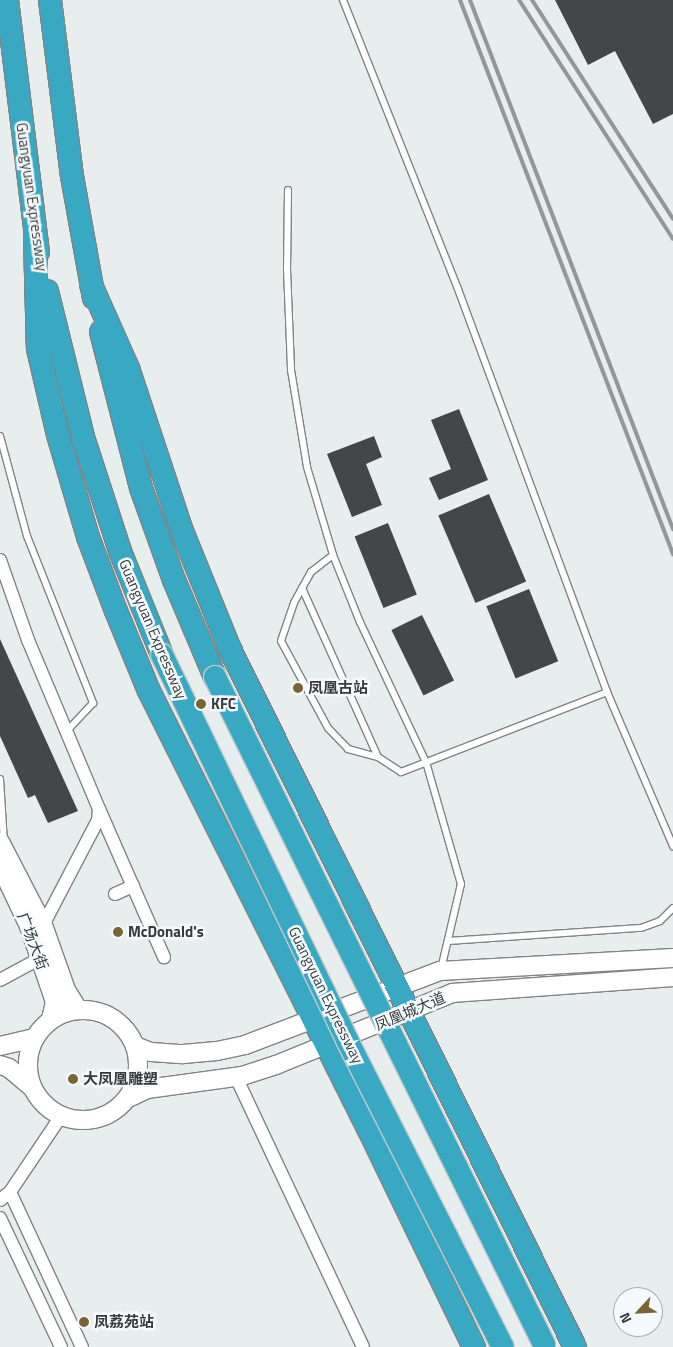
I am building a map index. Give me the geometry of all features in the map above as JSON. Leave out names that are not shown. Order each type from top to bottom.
[{"type":"highway","name":"Guangyuan Expressway","points":[[7,0],[35,238],[83,437],[120,551],[162,654],[347,1040],[503,1347]]},
{"type":"highway","points":[[50,0],[72,176],[91,285],[113,389],[141,488],[174,580],[216,677],[545,1346]]},
{"type":"highway","points":[[35,238],[38,349],[58,434],[88,538],[149,691],[474,1347]]},
{"type":"highway","points":[[91,285],[128,368],[182,532],[229,647],[410,1009],[575,1347]]},
{"type":"main road","name":"广场大街","points":[[2,852],[43,925],[46,954],[55,1002],[50,1020]]},
{"type":"main road","name":"广场大街","points":[[2,852],[29,926],[46,954]]},
{"type":"main road","points":[[46,954],[78,1009]]},
{"type":"main road","name":"凤凰城大道","points":[[135,1046],[151,1052],[217,1051],[245,1045],[397,985],[440,971],[526,968],[673,958]]},
{"type":"main road","name":"凤凰城大道","points":[[128,1098],[147,1089],[236,1077],[327,1047],[410,1009],[452,993],[673,977]]},
{"type":"main road","points":[[78,1009],[96,1010],[112,1018],[126,1030],[135,1046],[138,1063],[136,1081],[128,1098],[114,1111],[98,1118],[79,1120],[61,1116],[45,1106],[33,1088],[28,1074],[28,1055],[34,1038],[50,1020],[78,1009]]},
{"type":"main road","points":[[0,1046],[34,1038]]},
{"type":"main road","points":[[0,1065],[9,1068],[33,1088]]},
{"type":"street","points":[[0,560],[28,640],[164,957]]},
{"type":"street","points":[[43,925],[98,820],[99,808]]},
{"type":"street","points":[[116,894],[133,886]]},
{"type":"street","points":[[0,980],[46,954]]},
{"type":"street","points":[[236,1077],[363,1347]]},
{"type":"street","points":[[61,1116],[5,1196],[82,1347]]},
{"type":"street","points":[[0,1218],[61,1347]]},
{"type":"lane","points":[[343,0],[458,289],[607,692],[673,846]]},
{"type":"lane","points":[[288,190],[287,269],[291,370],[307,467],[333,555],[360,622],[426,762],[461,884],[440,971]]},
{"type":"lane","points":[[0,436],[27,536],[93,703],[67,731]]},
{"type":"lane","points":[[333,555],[311,572],[302,588],[281,641],[328,728],[348,749],[378,757],[402,772],[607,692]]},
{"type":"lane","points":[[302,588],[378,757]]},
{"type":"lane","points":[[0,779],[2,852]]},
{"type":"lane","points":[[448,941],[641,928],[660,921],[673,908]]},
{"type":"building","points":[[555,0],[673,0],[673,114],[653,124],[615,51],[588,65]]},
{"type":"building","points":[[459,409],[488,480],[439,500],[429,478],[451,469],[431,420]]},
{"type":"building","points":[[374,436],[382,457],[366,464],[382,505],[352,517],[327,454]]},
{"type":"building","points":[[489,494],[526,581],[475,603],[438,515]]},
{"type":"building","points":[[388,523],[417,594],[383,608],[355,536]]},
{"type":"building","points":[[529,589],[558,661],[516,679],[486,606]]},
{"type":"building","points":[[422,615],[454,681],[423,696],[391,630]]},
{"type":"building","points":[[0,639],[78,811],[48,823],[35,795],[28,798],[0,736]]},
{"type":"railway","points":[[460,0],[673,554]]},
{"type":"railway","points":[[470,0],[673,529]]},
{"type":"railway","points":[[519,0],[673,239]]},
{"type":"railway","points":[[532,0],[673,219]]},
{"type":"place","name":"凤凰古站","points":[[298,688]]},
{"type":"place","name":"KFC","points":[[201,704]]},
{"type":"place","name":"McDonald's","points":[[118,932]]},
{"type":"place","name":"大凤凰雕塑","points":[[73,1079]]},
{"type":"place","name":"凤荔苑站","points":[[84,1322]]}]
